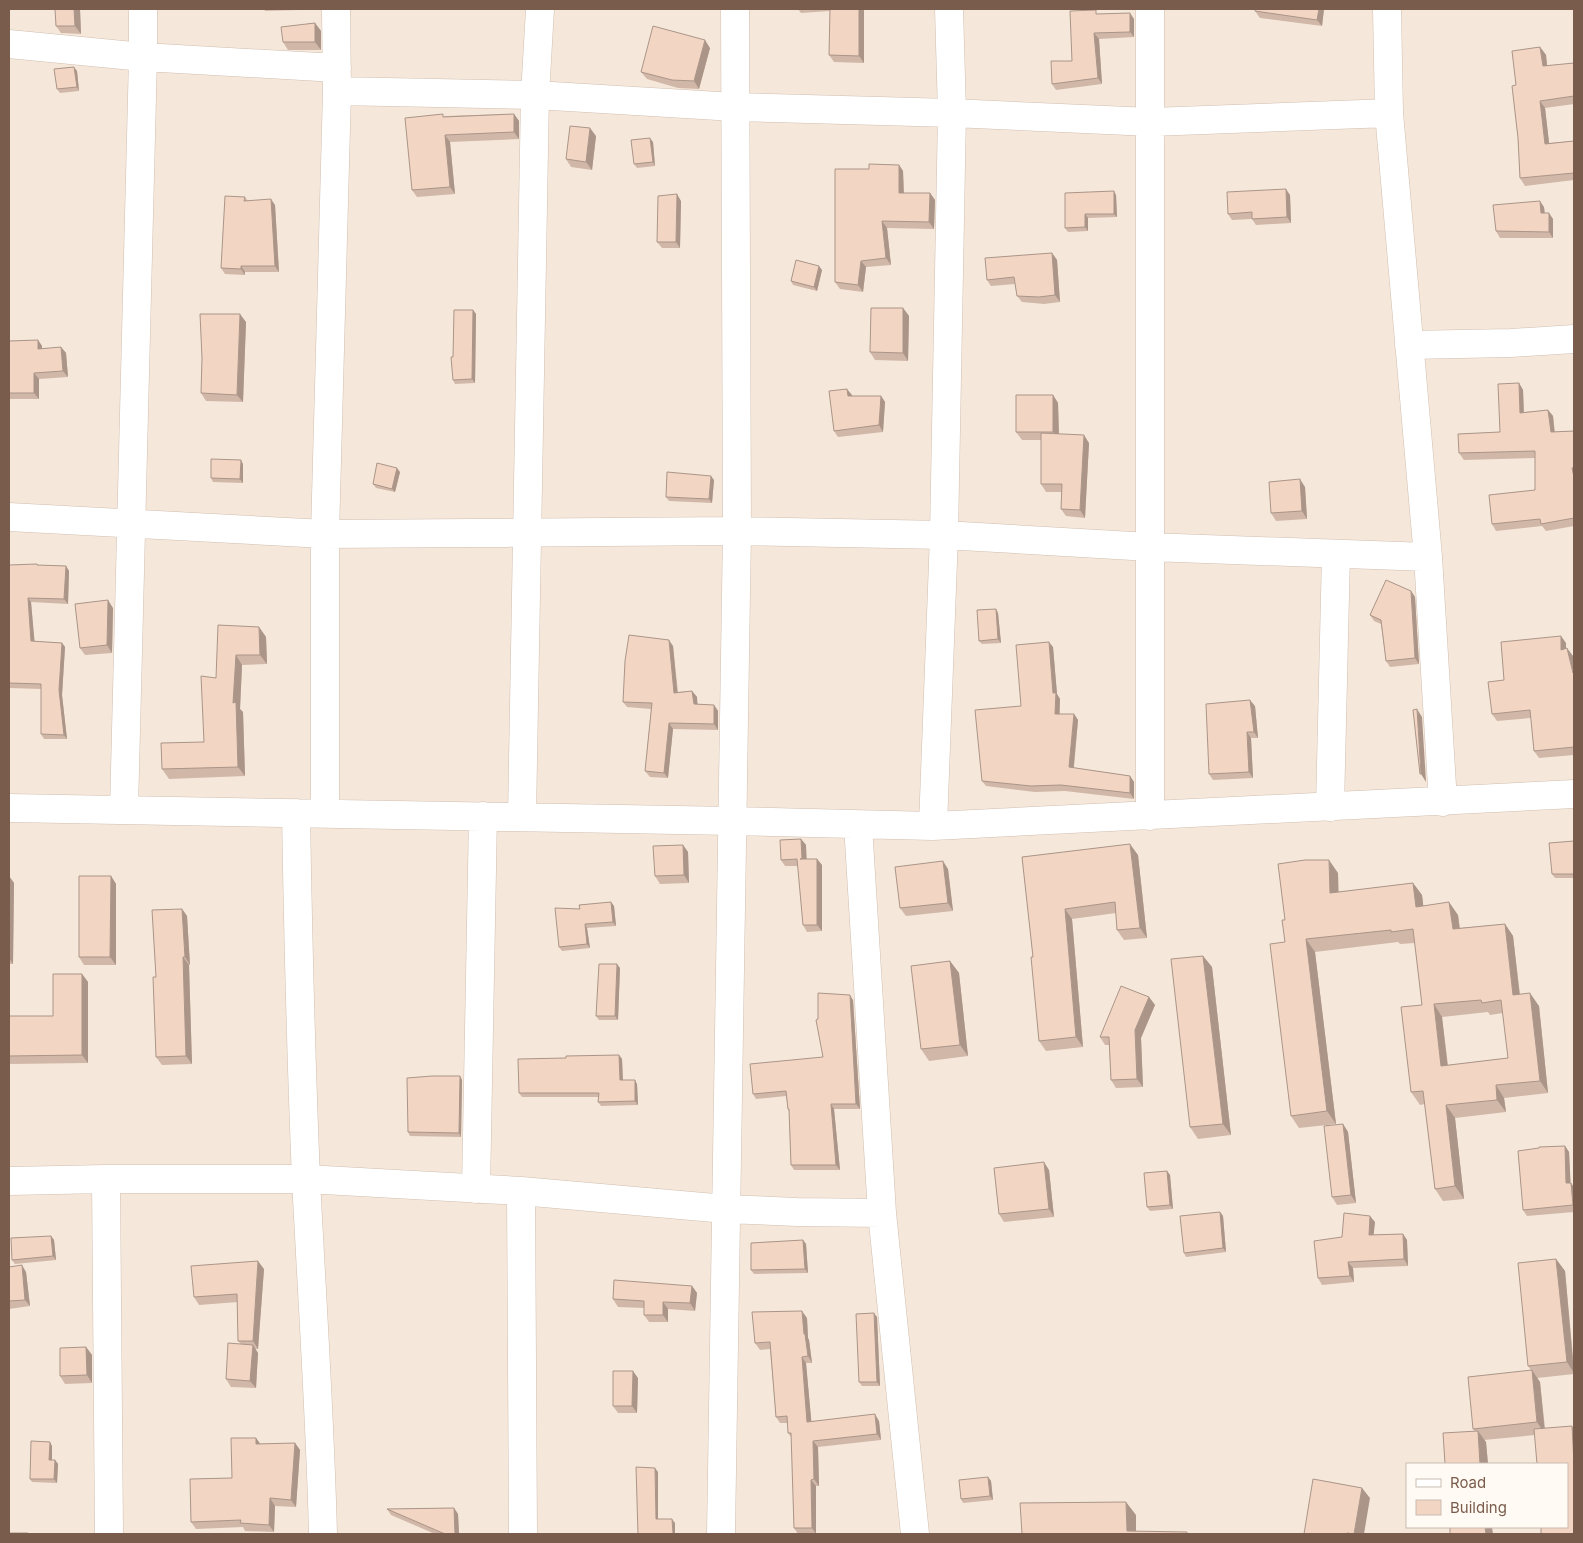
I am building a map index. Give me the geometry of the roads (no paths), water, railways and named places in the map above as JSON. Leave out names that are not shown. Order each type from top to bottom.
[{"type":"street","points":[[124,810],[143,9]]},
{"type":"street","points":[[325,813],[324,534],[337,79],[336,9]]},
{"type":"street","points":[[522,817],[535,95],[540,9]]},
{"type":"street","points":[[721,1534],[737,530],[735,9]]},
{"type":"street","points":[[933,826],[944,535],[952,112],[949,9]]},
{"type":"street","points":[[1150,9],[1150,816]]},
{"type":"street","points":[[1387,9],[1389,112],[1428,557],[1443,802]]},
{"type":"street","points":[[9,44],[337,79],[535,95],[735,107],[952,112],[1151,122],[1389,112]]},
{"type":"street","points":[[1409,345],[1511,343],[1574,339]]},
{"type":"street","points":[[9,517],[324,534],[737,530],[944,535],[1150,546],[1428,557]]},
{"type":"street","points":[[1330,807],[1336,554]]},
{"type":"street","points":[[9,808],[733,820],[933,826],[1574,794]]},
{"type":"street","points":[[296,813],[299,989],[306,1179],[321,1433],[323,1534]]},
{"type":"street","points":[[476,1189],[484,816]]},
{"type":"street","points":[[858,825],[882,1213],[915,1534]]},
{"type":"street","points":[[106,1179],[108,1534]]},
{"type":"street","points":[[9,1181],[306,1179],[521,1191],[726,1208],[797,1212],[882,1213]]},
{"type":"street","points":[[521,1191],[523,1534]]}]
